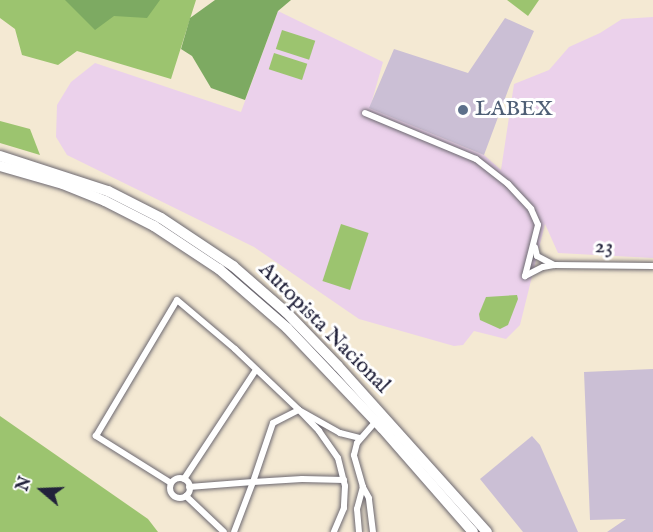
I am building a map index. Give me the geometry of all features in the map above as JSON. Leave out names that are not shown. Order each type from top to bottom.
[{"type":"highway","name":"Autopista Nacional","points":[[0,156],[108,191],[160,218],[233,266],[286,312],[338,366],[487,532]]},
{"type":"highway","name":"Autopista Nacional","points":[[0,166],[63,184],[105,201],[154,226],[219,269],[287,328],[376,421],[473,532]]},
{"type":"street","points":[[365,113],[476,159],[496,173],[531,209],[538,225],[534,246],[537,256],[554,265]]},
{"type":"street","name":"23","points":[[534,246],[525,276],[543,267],[554,265],[653,266]]},
{"type":"street","points":[[171,483],[96,436],[177,300],[299,410],[319,431],[338,458],[345,480],[344,508],[334,532]]},
{"type":"street","points":[[184,479],[256,370]]},
{"type":"street","points":[[299,410],[340,433],[360,438]]},
{"type":"street","points":[[234,532],[273,423],[299,410]]},
{"type":"street","points":[[373,532],[369,498],[363,487],[354,455],[360,438],[376,421]]},
{"type":"street","points":[[184,479],[175,479],[171,483],[170,490],[173,496],[180,498],[186,496]]},
{"type":"street","points":[[184,479],[189,487]]},
{"type":"street","points":[[189,487],[302,479],[345,480]]},
{"type":"street","points":[[186,496],[189,487]]},
{"type":"street","points":[[359,532],[357,509],[363,487]]},
{"type":"street","points":[[186,496],[224,532]]},
{"type":"shaded area","points":[[278,11],[383,62],[370,108],[484,155],[501,170],[514,84],[549,70],[569,47],[600,33],[622,19],[653,17],[653,258],[558,253],[545,224],[520,325],[506,339],[474,331],[463,345],[454,346],[359,319],[254,247],[67,155],[56,137],[57,105],[71,82],[95,63],[241,112]]},
{"type":"shaded area","points":[[505,18],[534,31],[510,85],[484,155],[369,108],[394,49],[468,73]]},
{"type":"shaded area","points":[[653,369],[653,532],[607,532],[626,519],[590,520],[584,372]]},
{"type":"shaded area","points":[[532,436],[540,445],[578,532],[523,532],[480,479]]},
{"type":"green space","points":[[0,0],[196,0],[171,79],[77,51],[58,65],[22,55],[15,29],[0,18]]},
{"type":"green space","points":[[65,0],[160,0],[147,18],[114,16],[95,30]]},
{"type":"green space","points":[[215,0],[291,0],[278,11],[245,100],[211,88],[192,56],[181,49],[190,18]]},
{"type":"green space","points":[[507,0],[539,0],[528,16]]},
{"type":"green space","points":[[282,30],[315,41],[309,60],[276,49]]},
{"type":"green space","points":[[274,53],[307,64],[302,80],[269,69]]},
{"type":"green space","points":[[0,121],[30,129],[40,155],[0,143]]},
{"type":"green space","points":[[341,224],[369,233],[350,290],[322,281]]},
{"type":"green space","points":[[517,295],[518,299],[508,325],[500,329],[480,320],[479,314],[486,297]]},
{"type":"green space","points":[[0,416],[148,519],[158,532],[0,532]]},
{"type":"place","name":"LABEX","points":[[463,110]]}]
